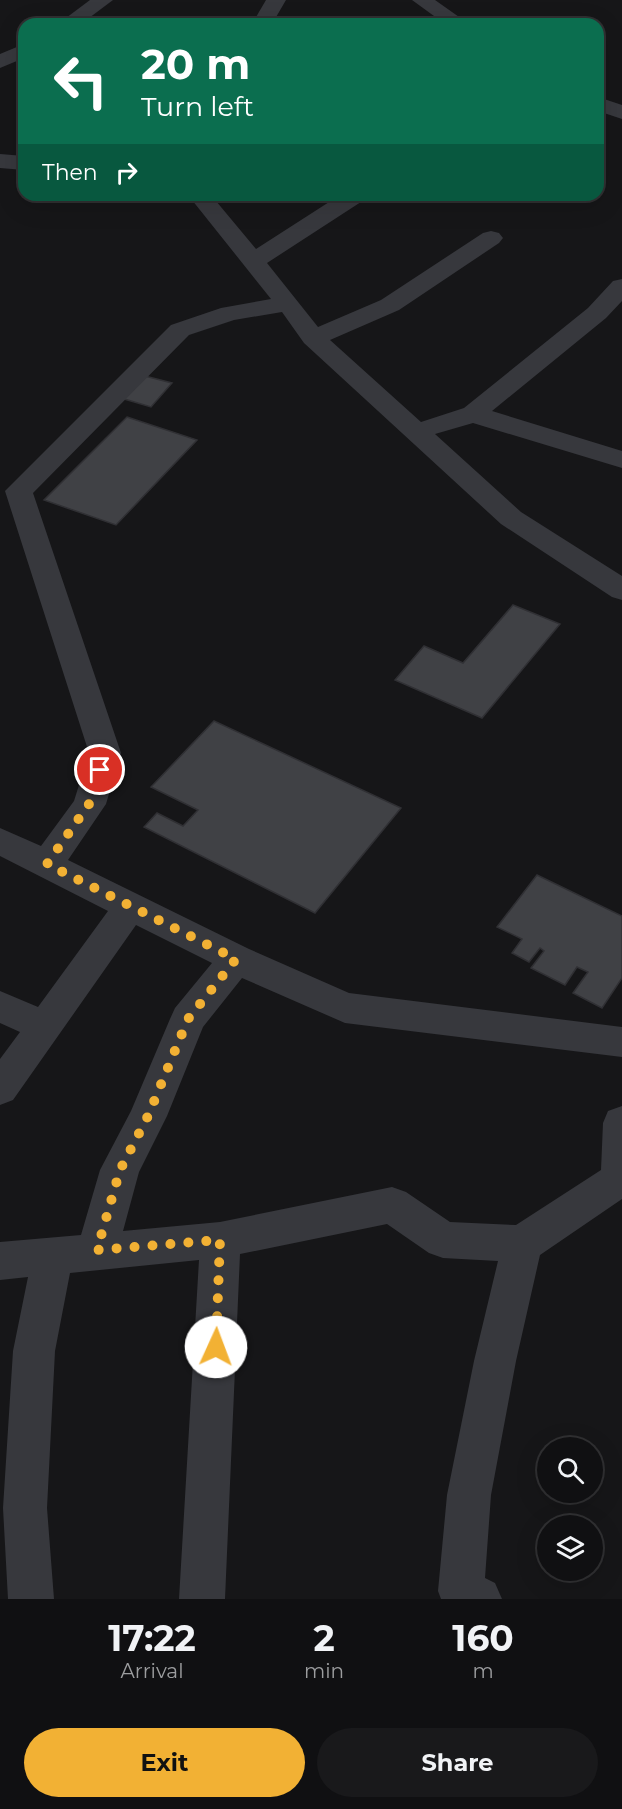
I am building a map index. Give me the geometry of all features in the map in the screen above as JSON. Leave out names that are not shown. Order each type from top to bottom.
[{"type":"street","points":[[77,18],[103,0]]},
{"type":"street","points":[[266,18],[276,0]]},
{"type":"street","points":[[422,0],[450,18]]},
{"type":"street","points":[[0,62],[18,53]]},
{"type":"street","points":[[604,106],[622,113]]},
{"type":"street","points":[[0,161],[18,162]]},
{"type":"street","points":[[204,201],[313,338],[511,518],[622,590]]},
{"type":"street","points":[[253,261],[347,201]]},
{"type":"street","points":[[313,338],[390,305],[491,238]]},
{"type":"street","points":[[415,432],[473,414],[597,313],[622,286]]},
{"type":"street","points":[[47,864],[89,804],[105,753],[10,497],[180,330],[230,313],[288,304]]},
{"type":"street","points":[[473,414],[622,460]]},
{"type":"street","points":[[0,841],[130,908],[345,1008],[622,1042]]},
{"type":"street","points":[[0,1089],[43,1026],[130,908]]},
{"type":"street","points":[[97,1250],[120,1170],[148,1116],[188,1019],[236,959]]},
{"type":"street","points":[[0,1006],[43,1026]]},
{"type":"street","points":[[0,1261],[220,1240],[392,1205],[443,1240],[522,1244],[621,1180],[622,1123]]},
{"type":"street","points":[[202,1599],[220,1240]]},
{"type":"street","points":[[479,1599],[461,1591],[469,1495],[495,1361],[522,1244]]},
{"type":"street","points":[[32,1599],[25,1508],[34,1351],[53,1257]]},
{"type":"building","points":[[141,375],[172,383],[151,407],[121,398]]},
{"type":"building","points":[[127,417],[197,440],[116,525],[44,500]]},
{"type":"building","points":[[513,605],[560,624],[482,718],[395,680],[424,646],[463,663]]},
{"type":"building","points":[[214,721],[401,808],[315,913],[144,827],[157,813],[183,826],[198,810],[151,787]]},
{"type":"building","points":[[537,875],[622,916],[622,978],[602,1008],[573,993],[588,972],[577,967],[565,985],[531,968],[544,951],[540,948],[529,962],[512,953],[522,939],[497,927]]},
{"type":"route","points":[[100,770],[89,804],[47,864],[130,908],[236,959],[188,1019],[148,1116],[120,1170],[97,1250],[220,1240],[216,1347]]}]
